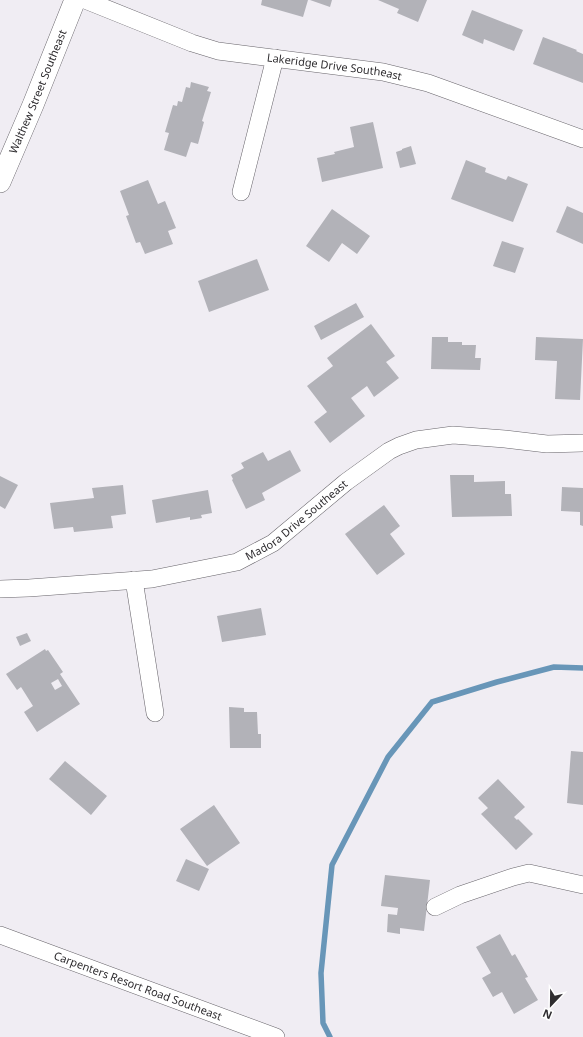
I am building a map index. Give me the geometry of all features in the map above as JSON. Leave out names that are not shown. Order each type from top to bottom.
[{"type":"street","name":"Walthew Street Southeast","points":[[0,182],[75,0]]},
{"type":"street","name":"Lakeridge Drive Southeast","points":[[85,0],[218,51],[383,72],[428,83],[583,139]]},
{"type":"street","points":[[241,192],[275,58]]},
{"type":"street","name":"Madora Drive Southeast","points":[[0,589],[152,579],[237,562],[273,543],[346,482],[389,451],[416,440],[453,435],[505,438],[547,444],[583,443]]},
{"type":"street","points":[[134,580],[155,713]]},
{"type":"street","points":[[435,907],[460,895],[529,873],[583,885]]},
{"type":"street","name":"Carpenters Resort Road Southeast","points":[[0,935],[276,1037]]},
{"type":"building","points":[[262,0],[308,0],[303,17],[261,5]]},
{"type":"building","points":[[310,0],[332,0],[330,7]]},
{"type":"building","points":[[378,0],[427,0],[418,22],[397,13],[399,9]]},
{"type":"building","points":[[472,10],[523,30],[514,51],[484,39],[483,44],[462,35]]},
{"type":"building","points":[[543,37],[577,50],[576,51],[583,54],[583,83],[533,64]]},
{"type":"building","points":[[191,82],[209,87],[207,91],[211,92],[202,121],[204,122],[198,144],[191,142],[186,157],[164,150],[169,133],[165,132],[173,105],[177,106],[178,101],[182,102],[186,87],[190,88]]},
{"type":"building","points":[[373,122],[383,168],[322,182],[317,158],[335,154],[334,152],[354,147],[350,127]]},
{"type":"building","points":[[411,146],[416,164],[400,168],[396,152]]},
{"type":"building","points":[[466,160],[486,168],[485,172],[506,180],[508,176],[528,184],[513,222],[451,199]]},
{"type":"building","points":[[148,180],[158,204],[165,201],[176,228],[168,231],[173,244],[145,254],[140,242],[136,243],[126,216],[129,215],[120,191]]},
{"type":"building","points":[[567,206],[583,213],[583,244],[556,232]]},
{"type":"building","points":[[332,209],[370,236],[357,254],[342,243],[329,262],[306,246]]},
{"type":"building","points":[[502,241],[524,248],[515,273],[493,266]]},
{"type":"building","points":[[257,259],[269,290],[209,312],[198,281]]},
{"type":"building","points":[[356,303],[364,317],[321,340],[314,326]]},
{"type":"building","points":[[371,324],[395,356],[386,362],[399,378],[374,397],[367,386],[351,398],[365,416],[330,443],[314,422],[327,412],[307,386],[333,366],[327,358]]},
{"type":"building","points":[[432,337],[448,337],[448,342],[462,342],[462,345],[476,345],[475,358],[481,358],[480,370],[431,369]]},
{"type":"building","points":[[536,337],[583,339],[580,400],[555,399],[557,361],[535,360]]},
{"type":"building","points":[[290,450],[301,471],[262,493],[265,500],[246,509],[231,475],[244,468],[241,463],[263,452],[268,461]]},
{"type":"building","points":[[450,475],[474,475],[474,482],[505,481],[505,494],[511,494],[512,516],[452,517]]},
{"type":"building","points":[[0,476],[18,485],[5,509],[0,506]]},
{"type":"building","points":[[123,485],[126,514],[111,516],[113,528],[74,532],[73,527],[54,529],[50,503],[94,498],[92,488]]},
{"type":"building","points":[[562,487],[583,488],[583,526],[580,525],[580,512],[561,511]]},
{"type":"building","points":[[208,490],[212,513],[201,515],[202,518],[190,520],[190,517],[156,523],[152,500]]},
{"type":"building","points":[[384,505],[400,526],[390,534],[405,554],[377,575],[345,534]]},
{"type":"building","points":[[261,608],[266,635],[222,642],[217,616]]},
{"type":"building","points":[[27,633],[31,641],[20,646],[16,637]]},
{"type":"building","points":[[45,649],[46,651],[48,650],[63,672],[60,674],[80,704],[37,732],[24,712],[33,706],[21,687],[17,690],[6,674]],"holes":[[[58,679],[62,686],[55,690],[51,683]]]},
{"type":"building","points":[[229,707],[244,708],[244,712],[257,712],[258,734],[261,734],[261,748],[230,748]]},
{"type":"building","points":[[571,751],[583,752],[583,805],[567,803]]},
{"type":"building","points":[[65,761],[107,796],[91,815],[49,779]]},
{"type":"building","points":[[498,779],[525,807],[514,817],[533,834],[516,850],[481,814],[488,808],[478,798]]},
{"type":"building","points":[[214,805],[240,843],[207,866],[180,829]]},
{"type":"building","points":[[186,859],[209,869],[199,891],[176,881]]},
{"type":"building","points":[[385,875],[430,880],[424,931],[400,928],[400,934],[387,932],[388,914],[397,915],[398,908],[381,906]]},
{"type":"building","points":[[500,934],[512,956],[515,954],[528,977],[525,978],[538,1000],[514,1014],[502,992],[493,997],[482,978],[491,973],[476,947]]},
{"type":"waterway","points":[[330,1037],[323,1023],[321,973],[332,865],[388,757],[432,702],[497,682],[554,667],[583,668]]}]
